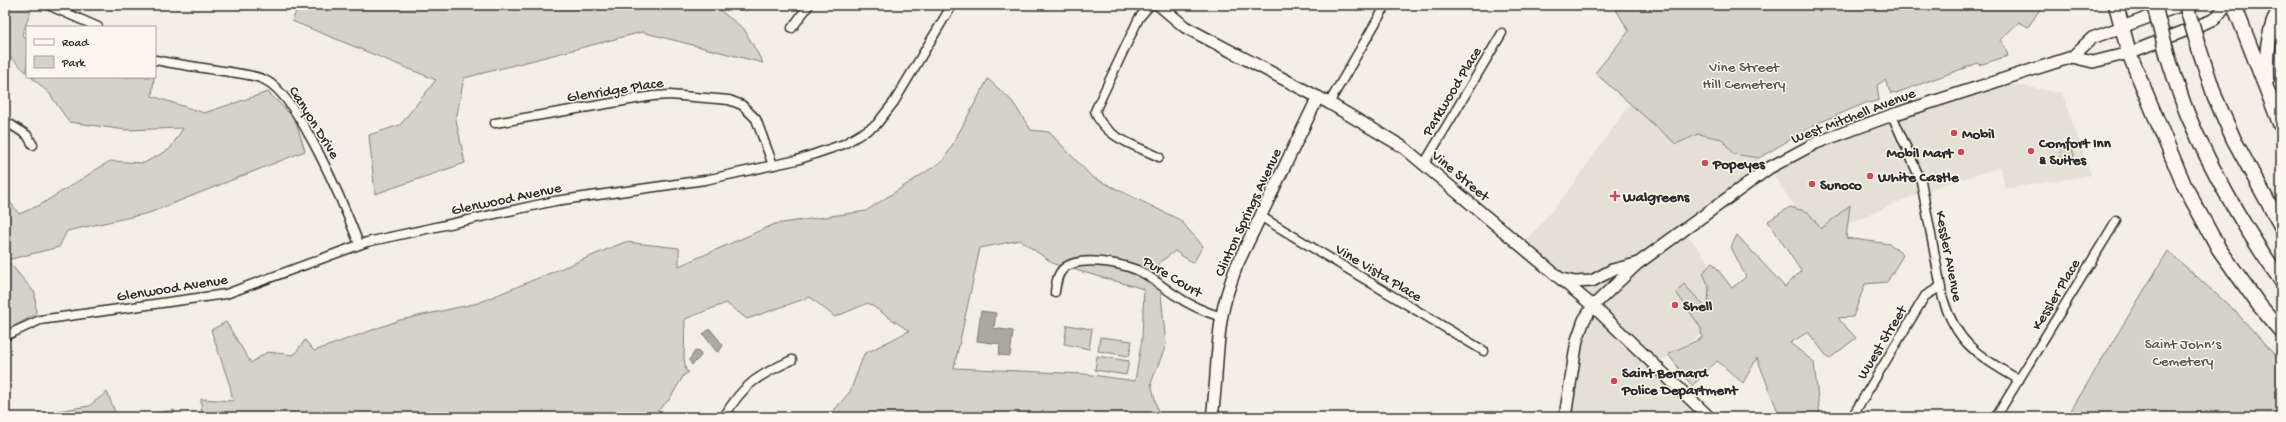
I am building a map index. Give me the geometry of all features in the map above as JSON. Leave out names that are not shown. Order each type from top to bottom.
[{"type":"highway","points":[[2116,5],[2128,53],[2184,185],[2204,225],[2231,266],[2281,331]]},
{"type":"highway","points":[[2154,5],[2168,57],[2190,119],[2225,193],[2247,231],[2281,280]]},
{"type":"highway","points":[[2186,5],[2215,96],[2234,140],[2281,226]]},
{"type":"highway","points":[[2234,5],[2281,126]]},
{"type":"highway","points":[[2268,92],[2266,58],[2269,36],[2281,6]]},
{"type":"main road","name":"Vine Street","points":[[1159,5],[1185,27],[1329,103],[1403,147],[1593,306],[1709,417]]},
{"type":"main road","name":"West Mitchell Avenue","points":[[1565,417],[1577,340],[1584,320],[1593,306],[1637,264],[1781,161],[1816,143],[1892,115],[2072,57],[2092,38],[2182,5]]},
{"type":"main road","points":[[2072,57],[2093,62],[2128,53],[2215,19],[2226,5]]},
{"type":"main road","name":"Clinton Springs Avenue","points":[[1212,417],[1216,390],[1222,317],[1235,271],[1318,97]]},
{"type":"main road","points":[[1561,279],[1575,282],[1592,281],[1612,270],[1637,264]]},
{"type":"street","points":[[48,5],[96,26]]},
{"type":"street","points":[[792,28],[809,5]]},
{"type":"street","name":"Glenwood Avenue","points":[[5,336],[40,320],[226,294],[359,244],[555,201],[705,180],[797,160],[844,144],[876,125],[894,102],[952,5]]},
{"type":"street","points":[[1150,5],[1139,18],[1095,111],[1097,118],[1106,130],[1159,157]]},
{"type":"street","points":[[1329,103],[1386,5]]},
{"type":"street","name":"Parkwood Place","points":[[1424,164],[1502,33]]},
{"type":"street","name":"Canyon Drive","points":[[156,60],[256,76],[276,87],[303,126],[327,168],[342,198],[359,244]]},
{"type":"street","name":"Glenridge Place","points":[[495,123],[653,96],[670,95],[729,100],[742,105],[756,119],[773,165]]},
{"type":"street","name":"Kessler Avenue","points":[[1892,115],[1921,181],[1940,287],[1948,315],[1965,343],[1974,352],[2019,380]]},
{"type":"street","points":[[5,121],[28,135],[33,145]]},
{"type":"street","name":"Vine Vista Place","points":[[1260,216],[1484,351]]},
{"type":"street","name":"Kessler Place","points":[[2019,380],[2116,221]]},
{"type":"street","name":"Pure Court","points":[[1055,292],[1057,280],[1063,270],[1072,264],[1085,262],[1114,263],[1138,270],[1192,305],[1222,317]]},
{"type":"street","name":"Wuest Street","points":[[1852,417],[1925,296],[1940,287]]},
{"type":"street","points":[[724,417],[732,403],[745,387],[761,374],[792,360]]},
{"type":"street","points":[[1996,417],[2019,380]]},
{"type":"shaded area","points":[[1993,81],[2062,93],[2091,175],[2005,189],[2001,167],[1924,191],[1815,238],[1769,168],[1827,138]]},
{"type":"shaded area","points":[[1630,104],[1676,144],[1698,134],[1722,139],[1734,154],[1759,158],[1751,182],[1684,230],[1727,287],[1705,332],[1655,365],[1709,417],[1565,417],[1571,371],[1593,306],[1522,246],[1566,194]]},
{"type":"shaded area","points":[[981,311],[996,313],[994,328],[1013,331],[1010,356],[999,355],[1000,344],[977,341]]},
{"type":"shaded area","points":[[710,329],[723,345],[719,352],[716,351],[703,334]]},
{"type":"shaded area","points":[[695,351],[700,352],[701,356],[692,365],[689,360]]},
{"type":"green space","points":[[5,5],[25,5],[31,11],[22,35],[26,39],[26,72],[5,52]]},
{"type":"green space","points":[[299,5],[713,5],[744,29],[763,63],[642,32],[464,78],[456,120],[465,163],[375,194],[369,135],[400,125],[436,80],[292,21]]},
{"type":"green space","name":"Vine Street Hill Cemetery","points":[[1613,5],[2043,5],[2028,27],[2019,22],[2000,40],[2005,47],[2008,56],[1979,65],[1978,63],[1896,93],[1892,92],[1891,94],[1885,80],[1877,85],[1879,100],[1868,102],[1816,124],[1759,158],[1733,154],[1722,139],[1698,134],[1676,144],[1595,73],[1629,31]]},
{"type":"green space","points":[[32,78],[154,78],[152,96],[204,113],[268,92],[295,119],[305,151],[149,213],[67,231],[59,247],[7,260],[35,293],[36,314],[9,329],[5,325],[5,195],[19,214],[40,205],[110,161],[144,163],[170,149],[183,128],[126,130],[69,122],[49,93]]},
{"type":"green space","points":[[988,79],[1012,101],[1031,130],[1049,132],[1092,177],[1180,220],[1203,246],[1193,263],[1175,251],[1158,264],[1166,345],[1151,383],[1159,416],[1162,417],[828,417],[850,392],[864,354],[909,331],[868,303],[835,317],[810,297],[747,319],[726,303],[685,319],[684,358],[686,371],[689,372],[684,375],[669,400],[655,413],[655,417],[202,417],[201,399],[233,401],[230,386],[211,330],[226,322],[251,363],[267,352],[294,355],[305,340],[314,351],[400,320],[478,303],[625,242],[679,248],[679,266],[775,224],[866,211],[944,160]],"holes":[[[1020,240],[1054,264],[1144,289],[1142,339],[1135,381],[1085,374],[954,368],[980,248]]]},
{"type":"green space","points":[[2061,146],[2071,147],[2074,154],[2073,160],[2060,158]]},
{"type":"green space","points":[[1850,205],[1846,238],[1890,244],[1903,255],[1887,282],[1865,284],[1853,317],[1838,318],[1856,338],[1829,359],[1808,332],[1790,343],[1814,362],[1820,417],[1780,417],[1757,358],[1743,383],[1717,361],[1692,386],[1668,354],[1702,338],[1701,328],[1676,292],[1684,284],[1708,310],[1709,287],[1703,273],[1712,262],[1732,288],[1746,277],[1731,247],[1737,235],[1785,287],[1801,271],[1768,221],[1790,207],[1808,212],[1821,229]]},
{"type":"green space","name":"Saint John’s Cemetery","points":[[2168,251],[2235,311],[2281,362],[2281,417],[2067,417]]},
{"type":"green space","points":[[1067,325],[1092,329],[1089,349],[1064,344]]},
{"type":"green space","points":[[1100,337],[1132,341],[1129,356],[1098,351]]},
{"type":"green space","points":[[1097,356],[1129,361],[1126,375],[1095,370]]},
{"type":"green space","points":[[107,392],[117,417],[56,417],[58,411],[89,406]]},
{"type":"green space","points":[[174,410],[175,417],[157,417],[157,413]]},
{"type":"place","name":"Mobil","points":[[1954,133]]},
{"type":"place","name":"Comfort Inn & Suites","points":[[2031,151]]},
{"type":"place","name":"Mobil Mart","points":[[1961,152]]},
{"type":"place","name":"Popeyes","points":[[1705,163]]},
{"type":"place","name":"White Castle","points":[[1870,176]]},
{"type":"place","name":"Sunoco","points":[[1812,184]]},
{"type":"place","name":"Walgreens","points":[[1615,196]]},
{"type":"place","name":"Shell","points":[[1675,305]]},
{"type":"place","name":"Saint Bernard Police Department","points":[[1614,381]]}]
